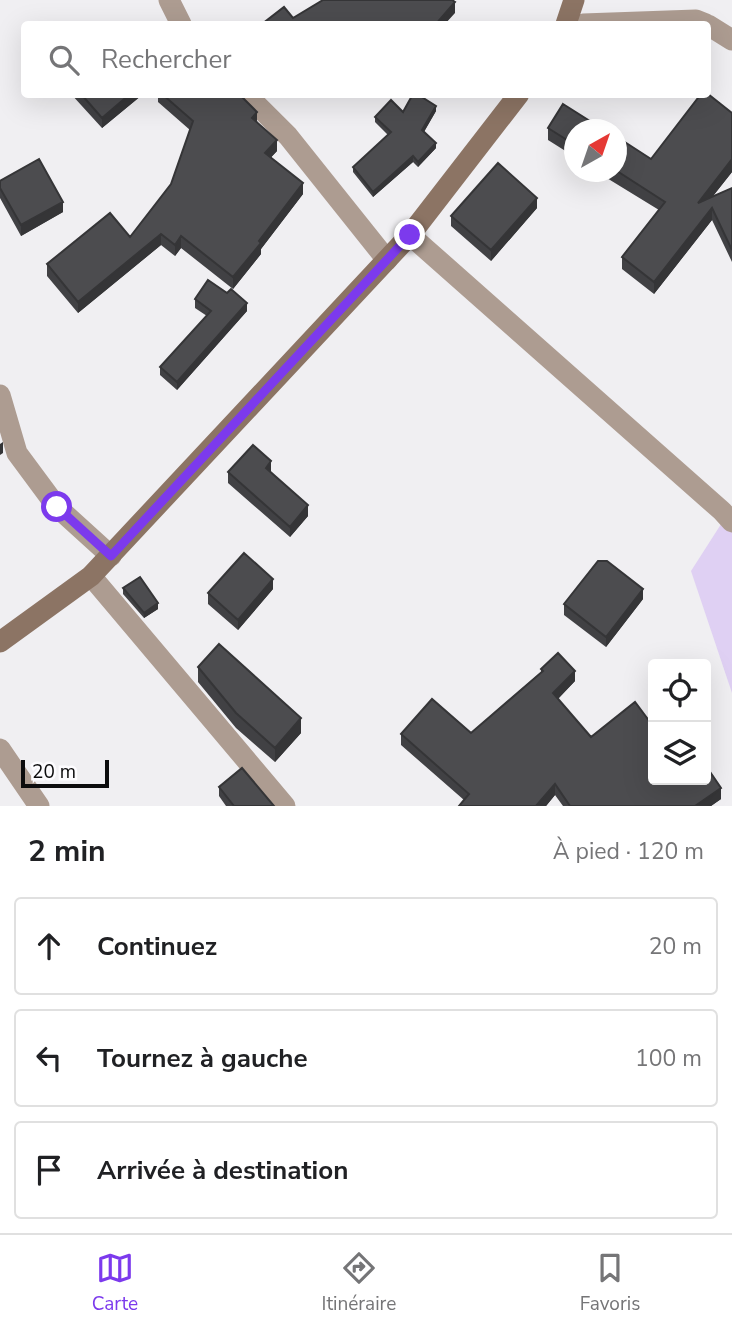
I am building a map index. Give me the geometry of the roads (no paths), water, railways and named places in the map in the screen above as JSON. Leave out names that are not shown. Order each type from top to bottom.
[{"type":"street","points":[[169,0],[180,21]]},
{"type":"street","points":[[567,21],[574,0]]},
{"type":"street","points":[[668,21],[698,21]]},
{"type":"street","points":[[711,27],[732,40]]},
{"type":"street","points":[[250,98],[288,136],[387,260]]},
{"type":"street","points":[[0,642],[91,576],[111,556],[410,235],[516,98]]},
{"type":"street","points":[[410,235],[732,522]]},
{"type":"street","points":[[0,395],[17,453],[57,507],[111,556]]},
{"type":"street","points":[[91,576],[285,806]]},
{"type":"street","points":[[0,749],[39,806]]}]
